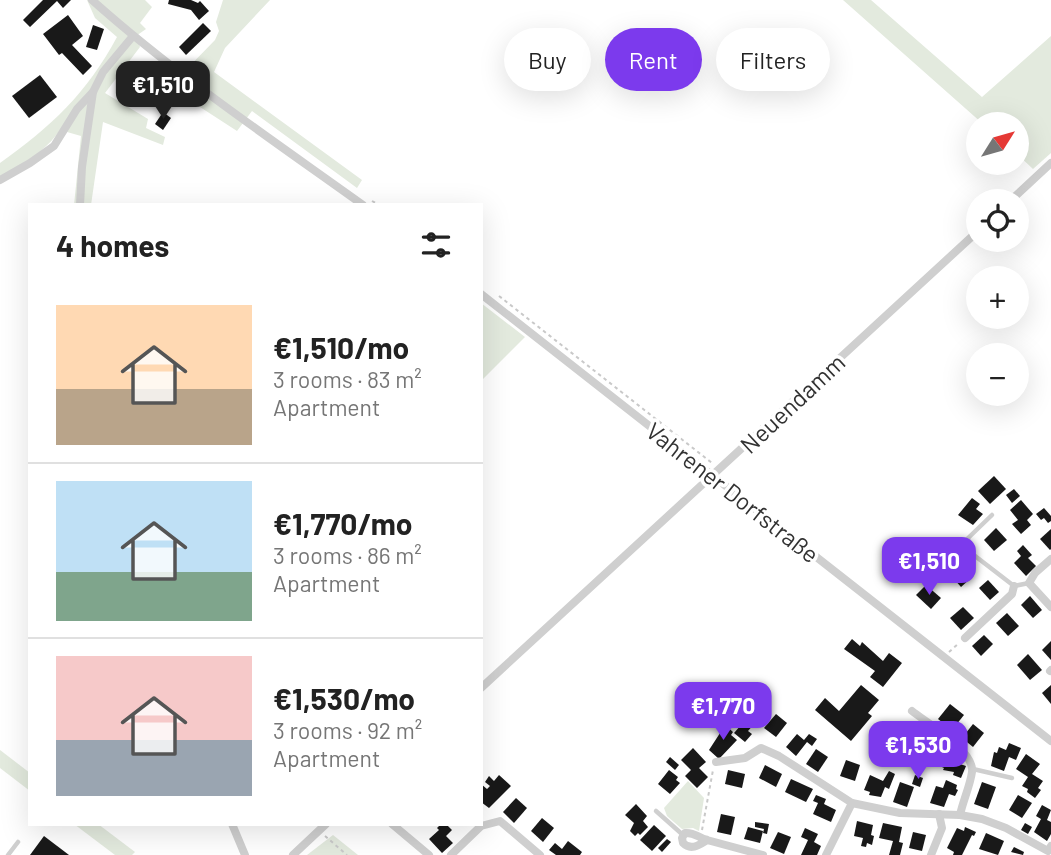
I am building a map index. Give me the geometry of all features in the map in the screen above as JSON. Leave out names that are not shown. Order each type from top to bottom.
[{"type":"street","points":[[92,0],[132,36],[360,203]]},
{"type":"street","points":[[0,180],[54,145],[77,109],[93,92],[103,72],[132,36]]},
{"type":"street","points":[[80,203],[82,167],[93,92]]},
{"type":"street","points":[[1023,189],[1051,163]]},
{"type":"street","name":"Neuendamm","points":[[483,686],[966,241]]},
{"type":"street","name":"Vahrener Dorfstraße","points":[[483,296],[716,472],[943,657],[1051,741]]},
{"type":"street","points":[[1051,559],[1035,573],[1029,583],[1051,607]]},
{"type":"street","points":[[965,638],[1012,594],[1014,586]]},
{"type":"street","points":[[912,711],[966,754],[972,769],[960,815]]},
{"type":"street","points":[[716,762],[745,758],[761,748],[779,756],[852,803],[900,813],[960,815],[982,819],[1006,828],[1048,851]]},
{"type":"street","points":[[825,855],[852,803]]},
{"type":"street","points":[[931,855],[942,828],[939,814]]},
{"type":"street","points":[[451,855],[481,827],[500,821],[540,855]]},
{"type":"street","points":[[233,826],[245,855]]},
{"type":"street","points":[[293,855],[324,826]]},
{"type":"street","points":[[393,826],[429,855]]},
{"type":"street","points":[[704,838],[696,847],[683,843],[683,835],[689,832],[763,855]]},
{"type":"lane","points":[[966,549],[965,541],[992,515]]},
{"type":"lane","points":[[927,575],[958,548],[966,549],[1014,586],[1029,583]]},
{"type":"lane","points":[[972,769],[1012,778]]},
{"type":"lane","points":[[656,811],[683,835]]},
{"type":"lane","points":[[8,855],[18,842]]},
{"type":"path","points":[[492,290],[716,472]]},
{"type":"path","points":[[943,657],[965,638]]},
{"type":"path","points":[[704,838],[716,762]]},
{"type":"path","points":[[319,831],[347,855]]},
{"type":"shaded area","points":[[87,0],[145,0],[152,7],[140,23],[146,29],[136,36],[140,47],[105,93],[148,119],[146,128],[165,137],[163,145],[103,122],[91,203],[74,203],[81,136],[60,130],[40,151],[0,178],[0,163],[36,136],[66,108],[105,57],[117,37],[95,18]]},
{"type":"shaded area","points":[[223,0],[270,0],[225,48],[214,72],[362,180],[357,188],[252,111],[237,131],[163,83],[171,73],[179,77],[215,40],[219,31],[216,22]]},
{"type":"shaded area","points":[[843,0],[871,0],[982,97],[1051,36],[1051,153],[1033,169],[1029,165],[1029,112],[969,112]]},
{"type":"shaded area","points":[[483,305],[525,337],[483,379]]},
{"type":"shaded area","points":[[0,750],[28,771],[28,789],[0,768]]},
{"type":"shaded area","points":[[688,781],[704,798],[699,831],[693,828],[682,829],[667,816],[664,808]]},
{"type":"shaded area","points":[[77,826],[101,826],[135,852],[132,855],[115,855]]},
{"type":"shaded area","points":[[333,835],[358,855],[307,855]]},
{"type":"building","points":[[43,0],[71,0],[63,8],[57,1],[30,27],[23,20]]},
{"type":"building","points":[[169,0],[200,1],[209,11],[199,20],[191,10],[168,4]]},
{"type":"building","points":[[68,15],[83,36],[72,45],[92,66],[83,75],[62,53],[59,55],[43,34]]},
{"type":"building","points":[[203,23],[211,31],[186,55],[179,47]]},
{"type":"building","points":[[93,25],[104,29],[97,50],[86,47]]},
{"type":"building","points":[[134,68],[151,81],[148,85],[159,94],[153,102],[144,90],[142,94],[124,80]]},
{"type":"building","points":[[40,75],[57,97],[29,118],[12,96]]},
{"type":"building","points":[[163,112],[171,118],[163,130],[155,124]]},
{"type":"building","points":[[994,476],[1006,489],[990,504],[978,491]]},
{"type":"building","points":[[1014,489],[1020,496],[1012,503],[1006,495]]},
{"type":"building","points":[[972,498],[980,504],[976,509],[983,514],[973,525],[958,515]]},
{"type":"building","points":[[1021,500],[1033,514],[1027,520],[1031,525],[1021,534],[1012,524],[1018,520],[1010,510]]},
{"type":"building","points":[[1044,508],[1051,516],[1048,523],[1036,514]]},
{"type":"building","points":[[996,528],[1007,540],[994,551],[984,540]]},
{"type":"building","points":[[1051,529],[1051,549],[1050,550],[1040,539]]},
{"type":"building","points":[[923,540],[935,550],[922,569],[910,560]]},
{"type":"building","points":[[1023,545],[1032,555],[1028,558],[1036,566],[1026,576],[1014,563],[1021,556],[1017,551]]},
{"type":"building","points":[[892,554],[910,568],[901,580],[883,566]]},
{"type":"building","points":[[953,566],[957,570],[961,567],[971,578],[961,587],[947,571]]},
{"type":"building","points":[[988,580],[999,592],[990,600],[979,588]]},
{"type":"building","points":[[926,585],[941,598],[931,609],[916,595]]},
{"type":"building","points":[[1030,596],[1042,610],[1033,618],[1021,605]]},
{"type":"building","points":[[963,607],[974,618],[961,630],[950,618]]},
{"type":"building","points":[[1007,613],[1019,626],[1008,636],[996,623]]},
{"type":"building","points":[[984,635],[993,644],[981,656],[972,646]]},
{"type":"building","points":[[852,639],[860,646],[862,642],[883,661],[889,653],[902,663],[883,687],[870,677],[875,671],[844,649]]},
{"type":"building","points":[[1051,641],[1051,660],[1042,650]]},
{"type":"building","points":[[1028,654],[1042,670],[1030,680],[1017,665]]},
{"type":"building","points":[[861,685],[879,700],[868,713],[872,716],[851,741],[815,710],[825,698],[839,711]]},
{"type":"building","points":[[1051,685],[1051,704],[1042,693]]},
{"type":"building","points":[[950,704],[964,715],[952,730],[938,719]]},
{"type":"building","points":[[750,707],[761,716],[748,731],[752,734],[745,742],[734,733],[741,725],[738,722]]},
{"type":"building","points":[[776,714],[787,723],[776,737],[764,728]]},
{"type":"building","points":[[723,723],[737,740],[719,759],[709,750],[722,730],[719,727]]},
{"type":"building","points":[[973,724],[984,733],[973,747],[962,738]]},
{"type":"building","points":[[884,726],[906,734],[899,751],[879,741]]},
{"type":"building","points":[[797,734],[804,740],[809,734],[817,739],[812,746],[807,742],[796,756],[786,747]]},
{"type":"building","points":[[1009,743],[1021,748],[1016,760],[1009,757],[1004,771],[991,766],[994,752],[997,753],[999,747],[1006,750]]},
{"type":"building","points":[[693,748],[706,762],[699,768],[708,777],[697,788],[685,776],[691,770],[681,760]]},
{"type":"building","points":[[816,749],[828,757],[818,772],[806,764]]},
{"type":"building","points":[[945,751],[959,757],[957,763],[966,766],[961,778],[940,766]]},
{"type":"building","points":[[1026,754],[1040,764],[1032,774],[1043,781],[1035,798],[1022,786],[1028,777],[1016,769]]},
{"type":"building","points":[[670,757],[679,765],[675,770],[666,762]]},
{"type":"building","points":[[846,760],[860,765],[855,781],[840,776]]},
{"type":"building","points":[[765,765],[782,774],[776,787],[759,778]]},
{"type":"building","points":[[669,770],[678,777],[676,780],[680,783],[670,794],[658,784]]},
{"type":"building","points":[[728,770],[745,774],[742,788],[725,784]]},
{"type":"building","points":[[889,771],[895,774],[889,789],[885,787],[881,797],[869,795],[870,792],[864,790],[870,775],[883,781]]},
{"type":"building","points":[[499,775],[511,786],[489,808],[483,804],[483,786],[487,789],[490,786],[485,782],[489,776],[494,781]]},
{"type":"building","points":[[915,775],[923,778],[920,787],[912,784]]},
{"type":"building","points":[[791,779],[813,789],[806,802],[785,792]]},
{"type":"building","points":[[946,780],[957,785],[955,796],[949,794],[944,807],[930,803],[936,786],[943,788]]},
{"type":"building","points":[[900,782],[914,787],[907,807],[893,802]]},
{"type":"building","points":[[982,782],[996,787],[988,809],[974,804]]},
{"type":"building","points":[[816,795],[826,799],[824,804],[836,810],[831,822],[813,814],[818,803],[813,801]]},
{"type":"building","points":[[1018,795],[1032,803],[1022,818],[1009,810]]},
{"type":"building","points":[[516,798],[527,808],[514,823],[503,812]]},
{"type":"building","points":[[636,804],[647,816],[643,821],[648,827],[635,836],[630,831],[634,823],[625,815]]},
{"type":"building","points":[[1042,805],[1051,810],[1047,820],[1051,822],[1051,834],[1047,841],[1034,832],[1041,819],[1036,816]]},
{"type":"building","points":[[721,814],[735,817],[731,835],[717,832]]},
{"type":"building","points":[[542,818],[554,828],[543,842],[531,831]]},
{"type":"building","points":[[857,821],[873,825],[872,845],[867,843],[866,847],[861,846],[863,838],[854,836]]},
{"type":"building","points":[[755,822],[769,824],[767,834],[763,833],[764,829],[755,827]]},
{"type":"building","points":[[883,823],[902,827],[899,842],[903,843],[900,855],[889,855],[893,841],[879,838]]},
{"type":"building","points":[[1025,823],[1032,827],[1028,834],[1021,830]]},
{"type":"building","points":[[654,825],[666,836],[652,851],[640,840]]},
{"type":"building","points":[[448,826],[452,830],[446,836],[453,843],[442,853],[429,839],[439,830],[437,828]]},
{"type":"building","points":[[748,827],[763,831],[760,843],[744,839]]},
{"type":"building","points":[[965,827],[976,832],[962,855],[953,855],[954,852],[947,848],[957,828],[964,831]]},
{"type":"building","points":[[805,828],[818,834],[814,842],[821,846],[817,855],[801,855],[808,840],[801,837]]},
{"type":"building","points":[[778,832],[791,837],[784,854],[770,848]]},
{"type":"building","points":[[913,832],[926,835],[922,851],[909,848]]},
{"type":"building","points":[[986,833],[1004,841],[998,855],[979,849]]},
{"type":"building","points":[[44,836],[69,855],[30,855]]},
{"type":"building","points":[[667,839],[671,842],[662,852],[658,848]]},
{"type":"building","points":[[568,841],[582,852],[580,855],[556,855],[549,850],[555,843],[562,849]]},
{"type":"building","points":[[1014,847],[1024,852],[1023,855],[1011,852]]}]
